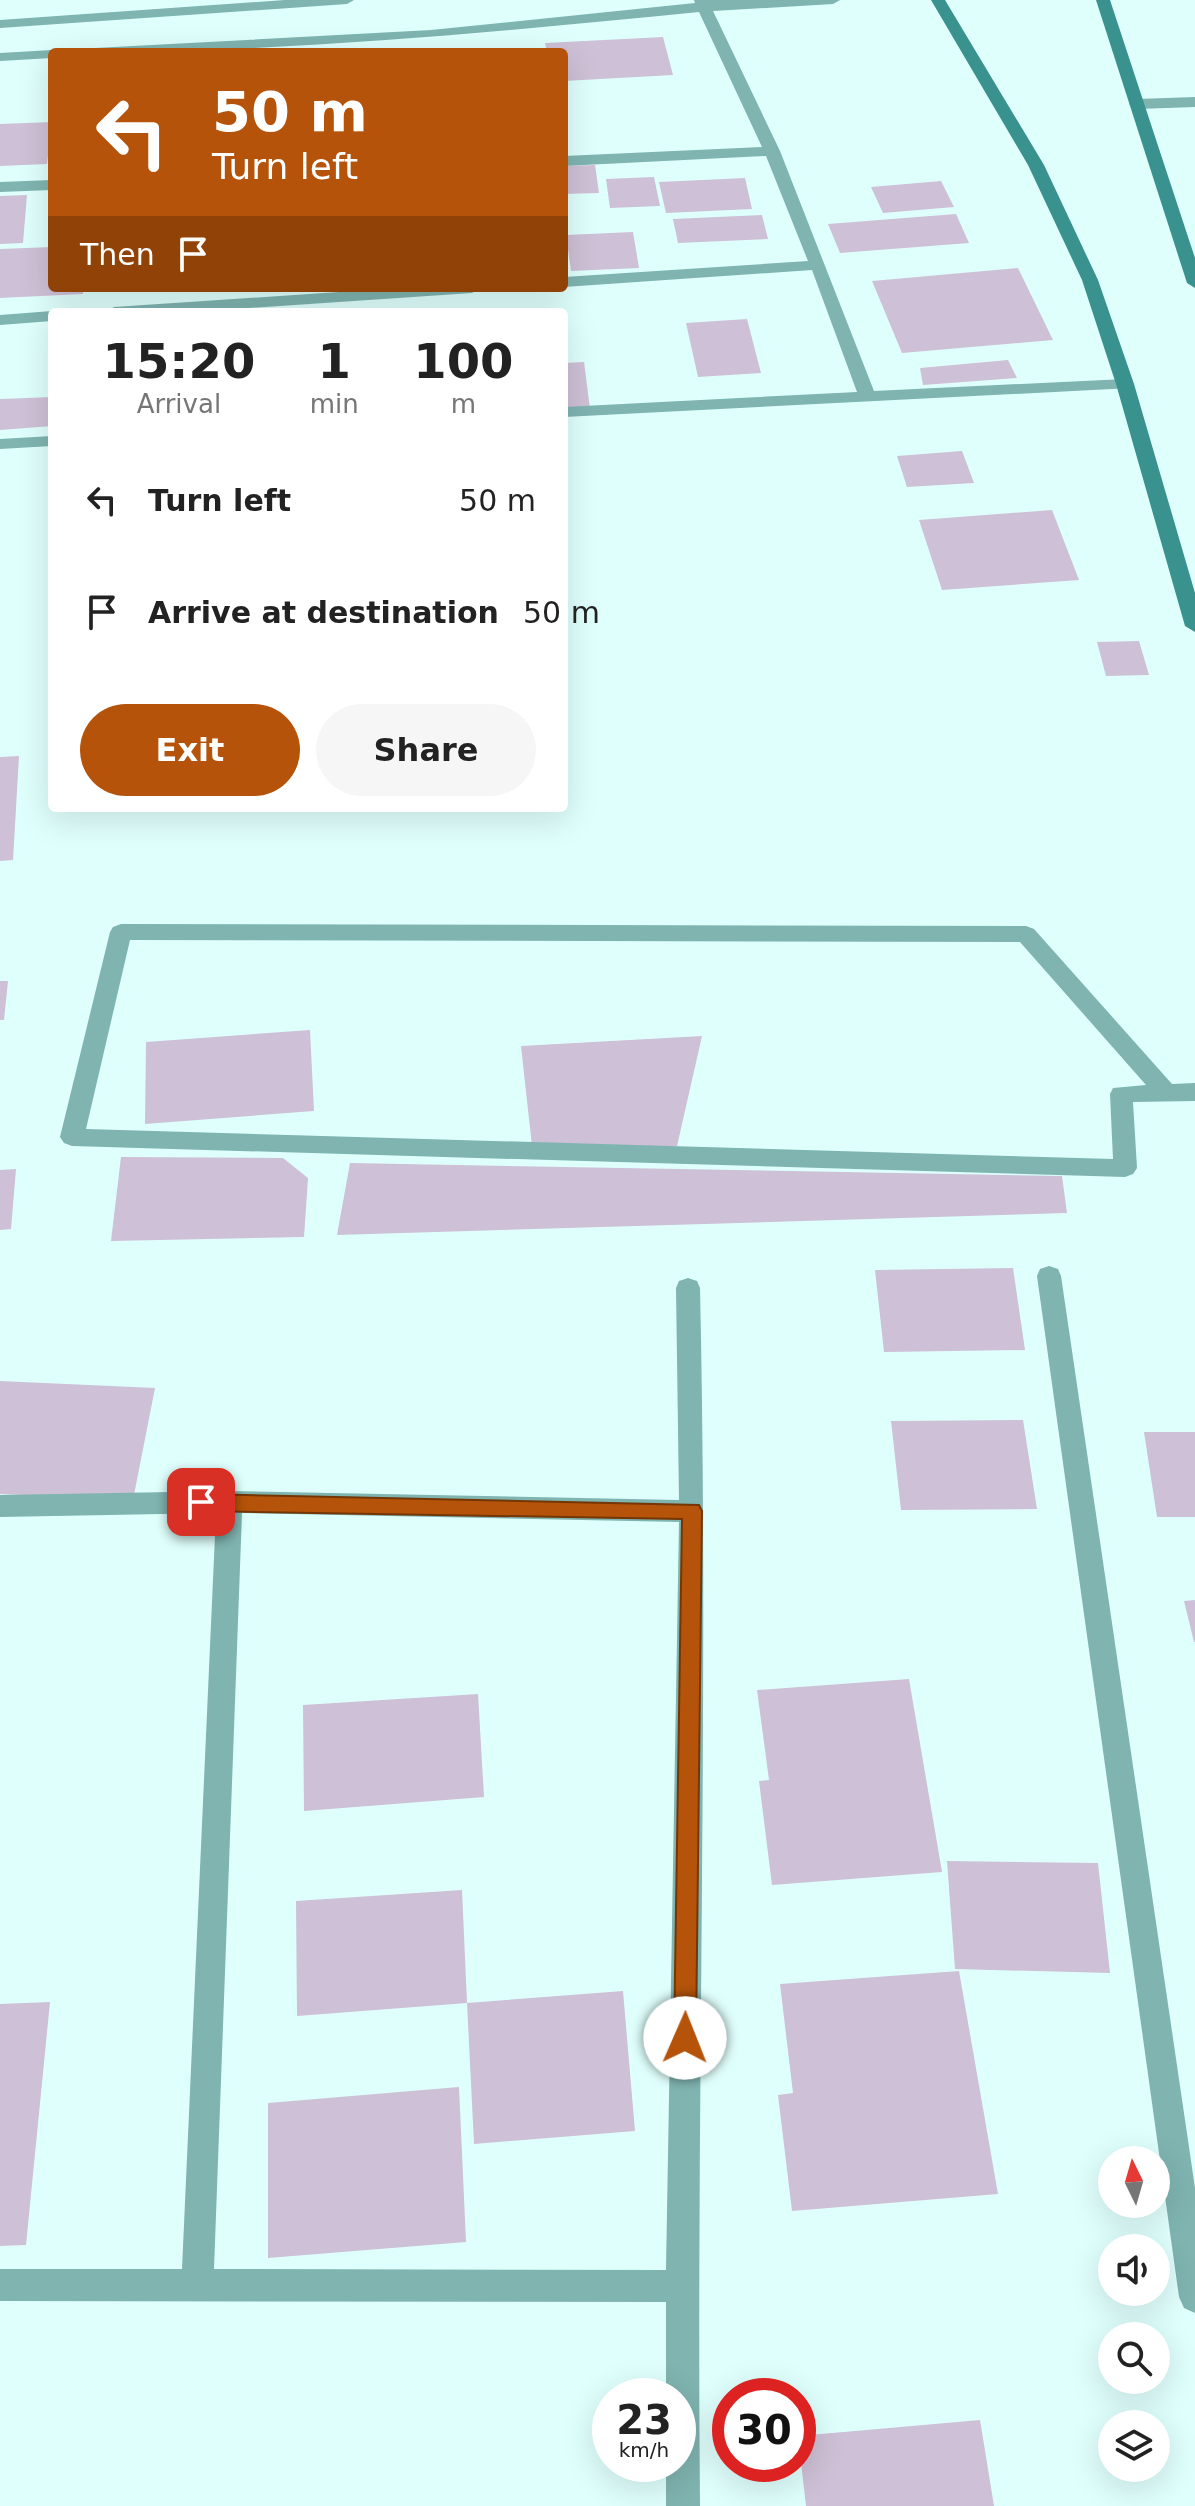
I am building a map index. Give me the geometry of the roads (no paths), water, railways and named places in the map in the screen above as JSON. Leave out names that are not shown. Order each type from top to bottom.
[{"type":"street","points":[[0,24],[347,0]]},
{"type":"street","points":[[170,48],[431,34],[702,4],[833,0]]},
{"type":"street","points":[[938,0],[1036,165],[1090,280],[1125,384],[1195,626]]},
{"type":"street","points":[[1103,0],[1195,283]]},
{"type":"street","points":[[702,4],[772,151],[867,395]]},
{"type":"street","points":[[0,57],[48,54]]},
{"type":"street","points":[[1137,104],[1195,102]]},
{"type":"street","points":[[568,161],[772,151]]},
{"type":"street","points":[[0,187],[48,185]]},
{"type":"street","points":[[568,282],[818,265]]},
{"type":"street","points":[[174,308],[412,292]]},
{"type":"street","points":[[0,320],[48,316]]},
{"type":"street","points":[[568,412],[1125,384]]},
{"type":"street","points":[[0,444],[48,441]]},
{"type":"street","points":[[1166,1093],[1026,934],[121,932],[72,1137],[1125,1168],[1121,1094],[1166,1093],[1195,1092]]},
{"type":"street","points":[[1049,1276],[1195,2297]]},
{"type":"street","points":[[683,2506],[682,2286],[692,1511],[688,1288]]},
{"type":"street","points":[[0,1506],[229,1502],[692,1511]]},
{"type":"street","points":[[197,2285],[229,1502]]},
{"type":"street","points":[[0,2285],[682,2286]]}]
